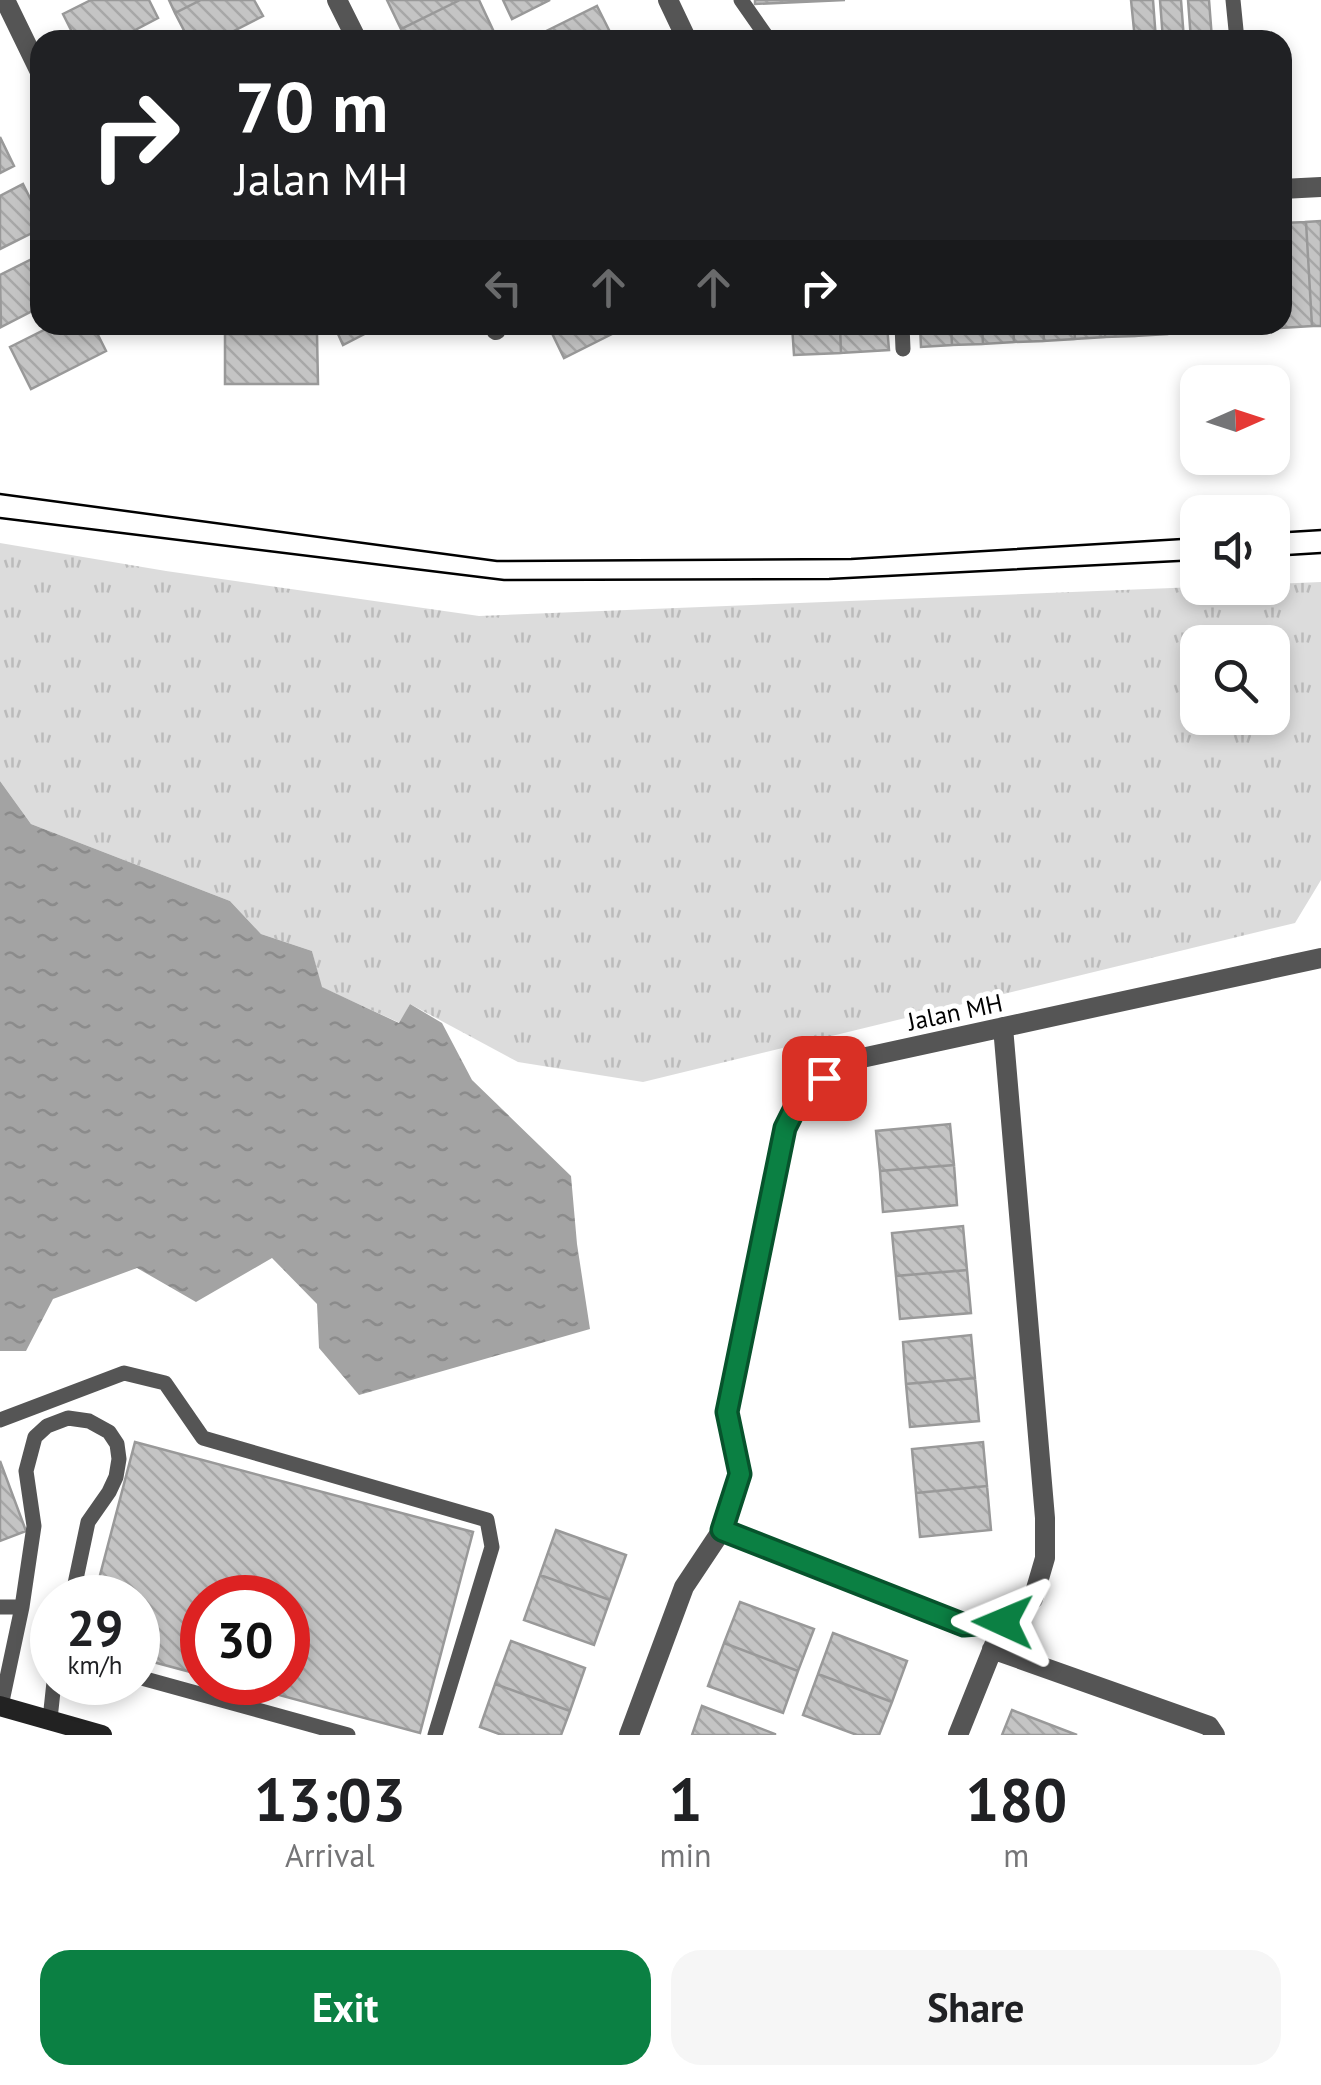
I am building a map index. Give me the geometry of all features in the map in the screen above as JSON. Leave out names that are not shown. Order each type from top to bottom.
[{"type":"street","points":[[5,0],[30,51]]},
{"type":"street","points":[[338,0],[352,30]]},
{"type":"street","points":[[668,0],[682,30]]},
{"type":"street","points":[[1292,188],[1321,186]]},
{"type":"street","name":"Jalan MH","points":[[629,1735],[684,1586],[722,1530],[740,1474],[727,1412],[785,1128],[801,1096],[848,1061],[1321,958]]},
{"type":"street","points":[[958,1735],[1003,1622],[1033,1600],[1045,1558],[1002,1027]]},
{"type":"street","points":[[722,1530],[964,1625],[1003,1622]]},
{"type":"street","points":[[992,1649],[1209,1726],[1215,1735]]},
{"type":"street","points":[[1,1706],[102,1735]]},
{"type":"lane","points":[[741,0],[762,30]]},
{"type":"lane","points":[[1232,0],[1236,30]]},
{"type":"lane","points":[[903,335],[904,349]]},
{"type":"lane","points":[[0,1420],[124,1373],[165,1383],[203,1438],[487,1520],[492,1547],[435,1735]]},
{"type":"lane","points":[[1,1706],[34,1526],[26,1471],[35,1437],[47,1426],[68,1418],[90,1421],[109,1432],[117,1444],[119,1459],[109,1492],[88,1522],[77,1575]]},
{"type":"lane","points":[[0,1607],[22,1607]]},
{"type":"lane","points":[[160,1682],[348,1735]]},
{"type":"lane","points":[[50,1719],[52,1705]]},
{"type":"green space","points":[[0,543],[479,616],[1180,588],[1180,605],[1290,605],[1290,583],[1321,582],[1321,880],[1295,923],[643,1082],[518,1062],[410,1004],[400,1023],[321,987],[312,951],[261,934],[230,901],[31,824],[0,781]]},
{"type":"water","points":[[0,781],[31,824],[230,901],[261,934],[312,951],[322,987],[399,1023],[410,1004],[442,1023],[472,1080],[571,1176],[590,1329],[359,1395],[319,1348],[317,1304],[272,1258],[196,1302],[137,1268],[53,1299],[26,1351],[0,1351]]},
{"type":"building","points":[[91,0],[149,0],[158,18],[135,30],[71,30],[63,14]]},
{"type":"building","points":[[169,0],[201,0],[175,13]]},
{"type":"building","points":[[201,0],[254,0],[263,16],[236,30],[184,30],[175,13]]},
{"type":"building","points":[[387,0],[460,0],[401,29]]},
{"type":"building","points":[[460,0],[479,0],[493,30],[402,30]]},
{"type":"building","points":[[503,0],[550,0],[512,19]]},
{"type":"building","points":[[755,0],[845,0],[755,4]]},
{"type":"building","points":[[1131,0],[1153,0],[1155,30],[1134,30]]},
{"type":"building","points":[[1160,0],[1181,0],[1183,30],[1162,30]]},
{"type":"building","points":[[1188,0],[1209,0],[1211,30],[1190,30]]},
{"type":"building","points":[[597,6],[609,30],[548,30]]},
{"type":"building","points":[[0,137],[14,166],[0,173]]},
{"type":"building","points":[[23,184],[30,198],[30,234],[0,249],[0,196]]},
{"type":"building","points":[[1321,221],[1321,326],[1312,326],[1306,222]]},
{"type":"building","points":[[1306,222],[1312,326],[1292,327],[1292,223]]},
{"type":"building","points":[[30,260],[30,312],[1,327],[0,275]]},
{"type":"building","points":[[34,335],[98,335],[106,351],[31,389],[10,347]]},
{"type":"building","points":[[225,335],[317,335],[318,384],[225,384]]},
{"type":"building","points":[[338,335],[362,335],[343,345]]},
{"type":"building","points":[[553,335],[610,335],[564,358]]},
{"type":"building","points":[[793,335],[840,335],[841,353],[794,355]]},
{"type":"building","points":[[840,335],[888,335],[889,350],[841,353]]},
{"type":"building","points":[[920,335],[952,335],[952,345],[921,347]]},
{"type":"building","points":[[952,335],[983,335],[983,344],[952,345]]},
{"type":"building","points":[[983,335],[1014,335],[1014,342],[983,344]]},
{"type":"building","points":[[1014,335],[1044,335],[1044,341],[1014,342]]},
{"type":"building","points":[[1044,335],[1075,335],[1075,339],[1044,341]]},
{"type":"building","points":[[1075,335],[1105,335],[1105,337],[1075,339]]},
{"type":"building","points":[[950,1124],[954,1165],[880,1171],[876,1131]]},
{"type":"building","points":[[954,1165],[957,1205],[883,1212],[880,1171]]},
{"type":"building","points":[[963,1226],[967,1270],[896,1276],[892,1233]]},
{"type":"building","points":[[967,1270],[971,1313],[900,1319],[896,1276]]},
{"type":"building","points":[[971,1335],[975,1378],[906,1384],[903,1342]]},
{"type":"building","points":[[975,1378],[979,1421],[910,1427],[906,1384]]},
{"type":"building","points":[[135,1442],[473,1532],[420,1733],[310,1703],[310,1575],[180,1575],[180,1669],[160,1664],[160,1575],[100,1575]]},
{"type":"building","points":[[983,1442],[987,1486],[916,1493],[912,1449]]},
{"type":"building","points":[[0,1461],[26,1531],[0,1541]]},
{"type":"building","points":[[987,1486],[991,1530],[920,1537],[916,1493]]},
{"type":"building","points":[[556,1530],[626,1555],[610,1600],[540,1575]]},
{"type":"building","points":[[540,1575],[610,1600],[594,1645],[524,1620]]},
{"type":"building","points":[[740,1602],[814,1629],[798,1671],[724,1643]]},
{"type":"building","points":[[833,1633],[907,1661],[892,1702],[818,1674]]},
{"type":"building","points":[[511,1641],[585,1668],[570,1711],[495,1684]]},
{"type":"building","points":[[724,1643],[798,1671],[783,1713],[708,1686]]},
{"type":"building","points":[[818,1674],[892,1702],[879,1735],[857,1735],[803,1715]]},
{"type":"building","points":[[495,1684],[570,1711],[561,1735],[502,1735],[480,1727]]},
{"type":"building","points":[[702,1706],[775,1734],[775,1735],[692,1735]]},
{"type":"building","points":[[1012,1710],[1077,1735],[1002,1735]]},
{"type":"tram line","points":[[0,494],[497,561],[851,559],[1180,539]]},
{"type":"tram line","points":[[0,518],[504,580],[829,579],[1180,561]]},
{"type":"tram line","points":[[1290,532],[1321,530]]},
{"type":"tram line","points":[[1290,555],[1321,553]]},
{"type":"route","points":[[824,1078],[801,1096],[785,1128],[727,1412],[740,1474],[722,1530],[964,1625],[1003,1622]]}]
